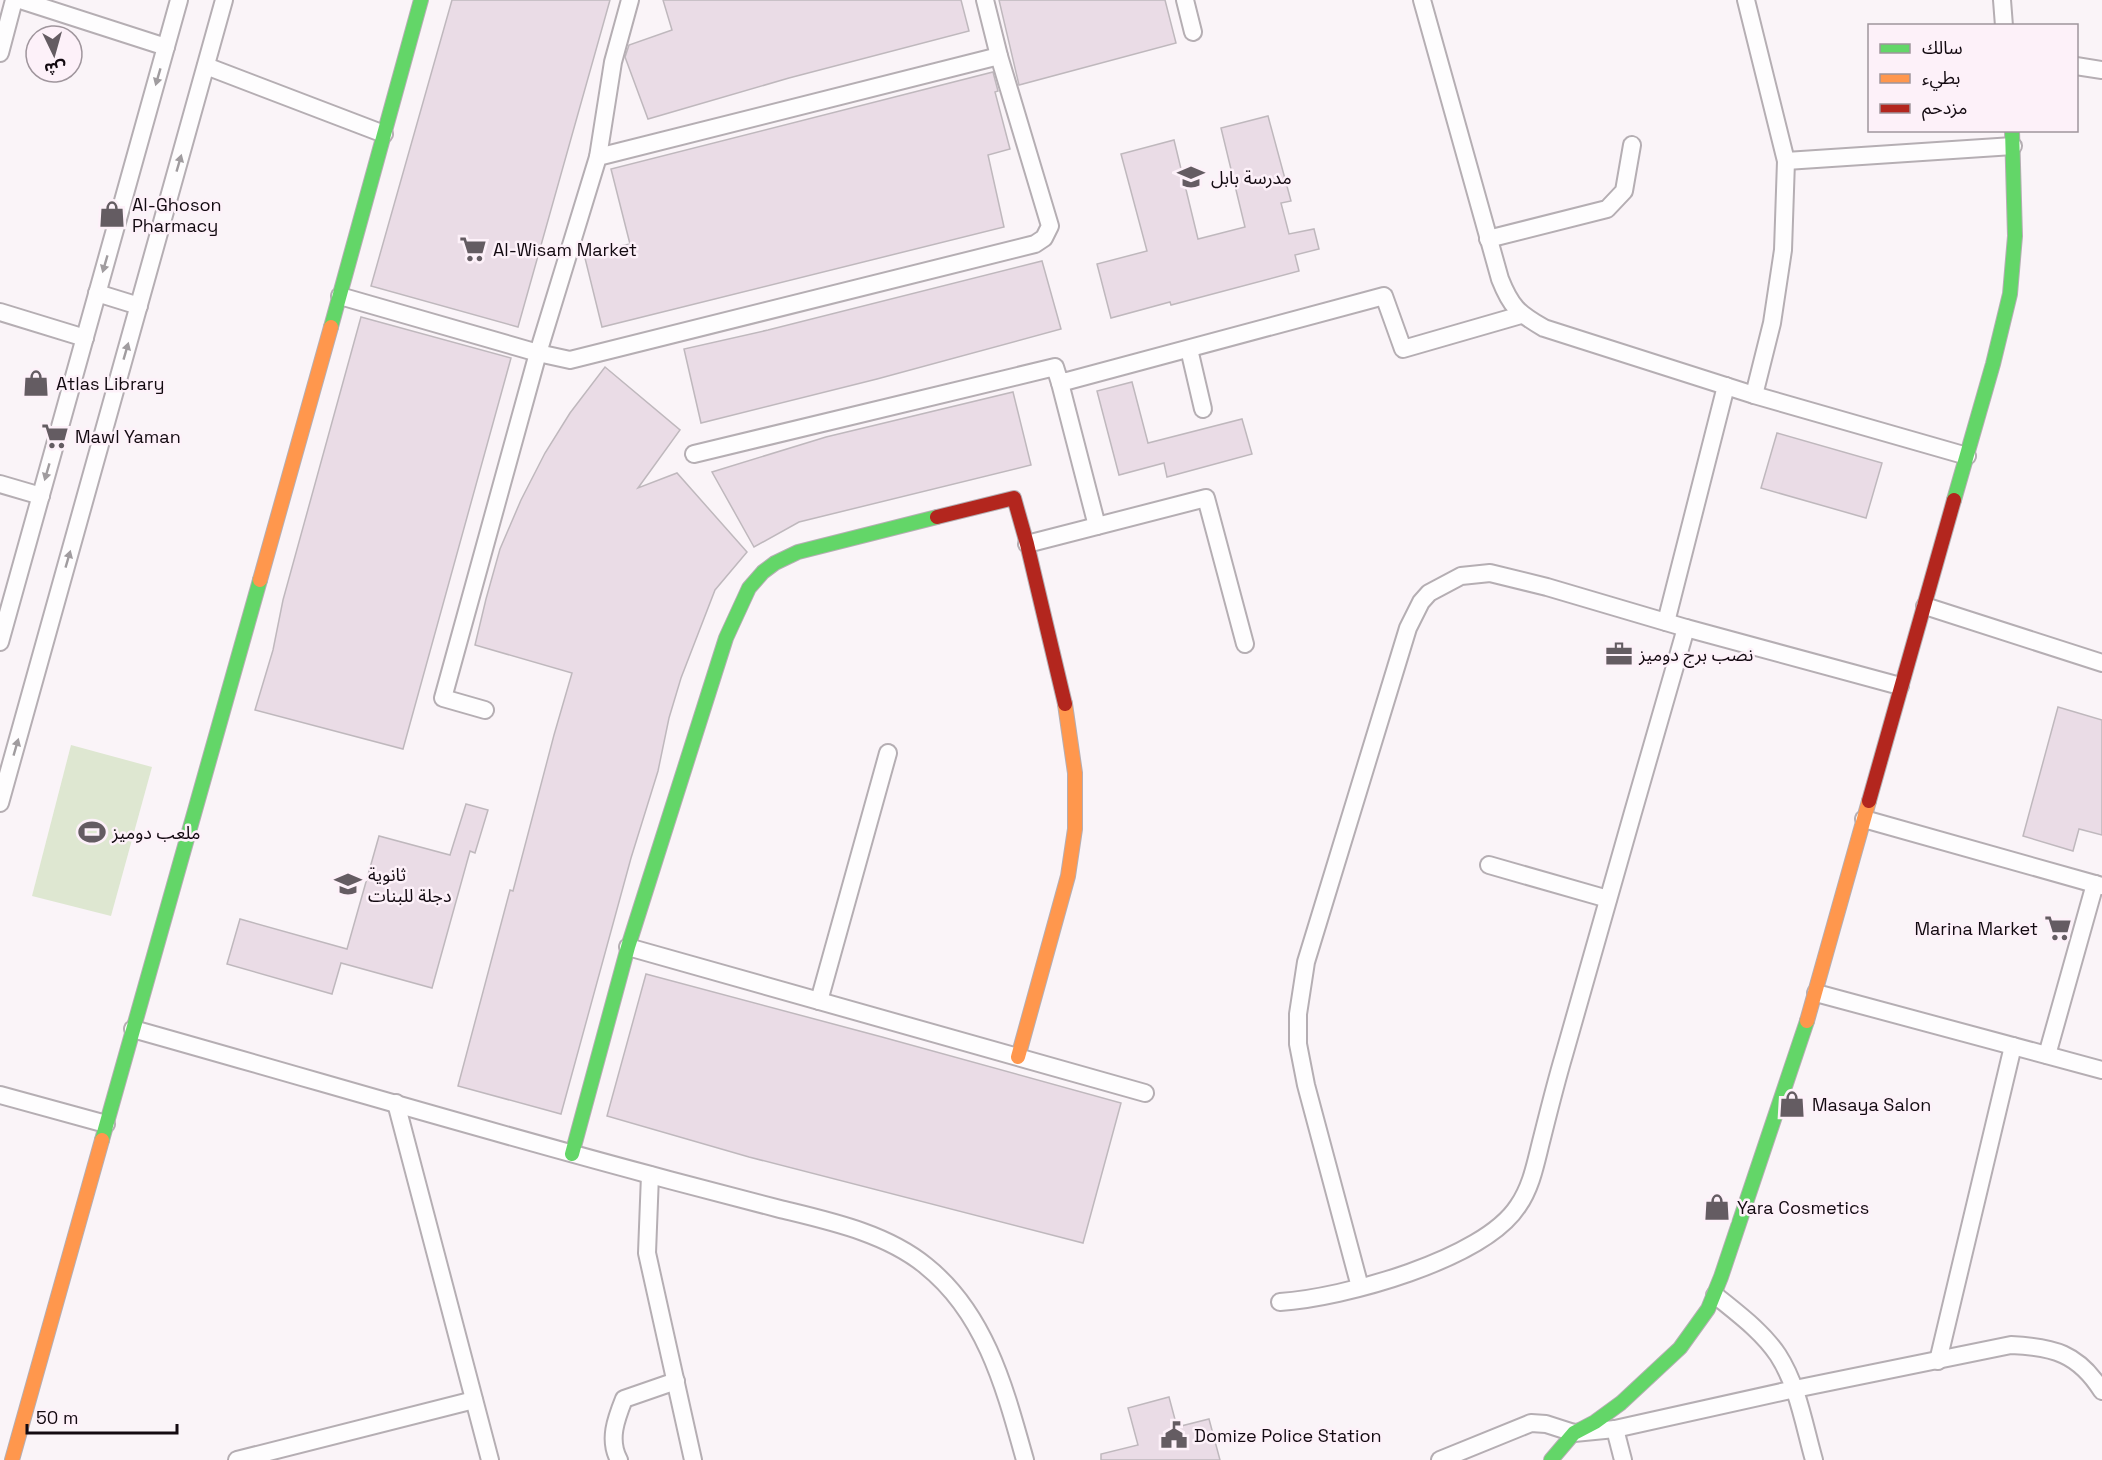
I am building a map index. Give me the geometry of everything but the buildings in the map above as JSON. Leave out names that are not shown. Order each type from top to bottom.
[{"type":"street","points":[[0,53],[14,0]]},
{"type":"street","points":[[20,0],[166,47]]},
{"type":"street","points":[[0,642],[179,0]]},
{"type":"street","points":[[0,803],[224,0]]},
{"type":"street","points":[[12,1460],[340,296],[421,0]]},
{"type":"street","points":[[485,710],[443,698],[538,353],[598,157],[613,62],[630,0]]},
{"type":"street","points":[[340,296],[538,353],[570,360],[1035,244],[1044,238],[1050,226],[999,56],[985,0]]},
{"type":"street","points":[[1185,0],[1193,32]]},
{"type":"street","points":[[1422,0],[1488,239],[1507,297],[1521,315],[1544,328],[1754,395],[1967,456]]},
{"type":"street","points":[[1746,0],[1786,161],[1783,250],[1772,323],[1754,395]]},
{"type":"street","points":[[2002,0],[2004,24]]},
{"type":"street","points":[[598,157],[999,56]]},
{"type":"street","points":[[206,66],[384,134]]},
{"type":"street","points":[[2078,66],[2102,70]]},
{"type":"street","points":[[1551,1460],[1574,1433],[1595,1422],[1621,1403],[1669,1359],[1690,1336],[1715,1295],[1816,993],[1900,686],[1993,364],[2010,294],[2015,236],[2012,138],[1786,161]]},
{"type":"street","points":[[1488,239],[1607,209],[1624,191],[1632,145]]},
{"type":"street","points":[[98,293],[139,306]]},
{"type":"street","points":[[1060,383],[1384,296],[1403,349],[1521,315]]},
{"type":"street","points":[[0,312],[85,338]]},
{"type":"street","points":[[1189,349],[1203,409]]},
{"type":"street","points":[[694,454],[1055,367],[1097,526]]},
{"type":"street","points":[[1666,622],[1726,386]]},
{"type":"street","points":[[0,484],[41,496]]},
{"type":"street","points":[[572,1154],[628,947],[726,638],[751,585],[771,566],[798,552],[1014,498],[1066,710],[1075,773],[1075,829],[1068,876],[1018,1057]]},
{"type":"street","points":[[1027,544],[1206,498],[1245,644]]},
{"type":"street","points":[[1360,1287],[1306,1085],[1298,1044],[1298,1014],[1306,962],[1408,628],[1429,593],[1450,580],[1470,574],[1490,573],[1547,586],[1686,628],[1900,686]]},
{"type":"street","points":[[1924,606],[2102,663]]},
{"type":"street","points":[[1280,1302],[1307,1300],[1360,1287],[1444,1260],[1497,1229],[1518,1207],[1532,1178],[1556,1084],[1686,628]]},
{"type":"street","points":[[819,1001],[888,753]]},
{"type":"street","points":[[1863,819],[2098,885],[2047,1055]]},
{"type":"street","points":[[1489,865],[1608,899]]},
{"type":"street","points":[[628,947],[1145,1093]]},
{"type":"street","points":[[1816,993],[2102,1070]]},
{"type":"street","points":[[133,1029],[572,1154],[805,1215],[854,1230],[896,1247],[937,1274],[963,1304],[984,1337],[1004,1389],[1025,1460]]},
{"type":"street","points":[[1938,1361],[2013,1046]]},
{"type":"street","points":[[0,1095],[106,1124]]},
{"type":"street","points":[[396,1103],[490,1460]]},
{"type":"street","points":[[650,1175],[648,1253],[693,1460]]},
{"type":"street","points":[[1715,1295],[1767,1341],[1779,1356],[1795,1389],[1814,1460]]},
{"type":"street","points":[[1440,1460],[1531,1423],[1546,1424],[1574,1433],[1615,1429],[2011,1345],[2041,1346],[2069,1357],[2092,1376],[2102,1391]]},
{"type":"street","points":[[619,1460],[614,1452],[614,1422],[624,1399],[676,1381]]},
{"type":"street","points":[[237,1460],[474,1400]]},
{"type":"street","points":[[1615,1429],[1623,1460]]},
{"type":"green space","name":"ملعب دوميز","points":[[71,745],[152,767],[111,916],[32,896]]},
{"type":"traffic: fast","points":[[331,327],[421,0]]},
{"type":"traffic: fast","points":[[1954,500],[1993,364],[2010,294],[2015,236],[2012,132]]},
{"type":"traffic: fast","points":[[572,1154],[628,947],[726,638],[749,588],[763,572],[775,563],[798,552],[937,517]]},
{"type":"traffic: fast","points":[[102,1140],[260,580]]},
{"type":"traffic: fast","points":[[1551,1460],[1574,1433],[1595,1422],[1621,1403],[1680,1348],[1708,1309],[1721,1277],[1807,1021]]},
{"type":"traffic: slow","points":[[260,580],[331,327]]},
{"type":"traffic: slow","points":[[1018,1057],[1068,876],[1075,829],[1075,773],[1065,704]]},
{"type":"traffic: slow","points":[[1807,1021],[1869,801]]},
{"type":"traffic: slow","points":[[12,1460],[102,1140]]},
{"type":"traffic: jam","points":[[937,517],[1014,498],[1065,704]]},
{"type":"traffic: jam","points":[[1869,801],[1954,500]]},
{"type":"place","name":"مدرسة بابل","points":[[1191,177]]},
{"type":"place","name":"Al-Ghoson Pharmacy","points":[[112,214]]},
{"type":"place","name":"Al-Wisam Market","points":[[473,249]]},
{"type":"place","name":"Atlas Library","points":[[36,383]]},
{"type":"place","name":"Mawl Yaman","points":[[55,436]]},
{"type":"place","name":"نصب برج دوميز","points":[[1619,654]]},
{"type":"place","name":"ملعب دوميز","points":[[92,832]]},
{"type":"place","name":"ثانوية دجلة للبنات","points":[[348,884]]},
{"type":"place","name":"Marina Market","points":[[2058,928]]},
{"type":"place","name":"Masaya Salon","points":[[1792,1104]]},
{"type":"place","name":"Yara Cosmetics","points":[[1717,1207]]},
{"type":"place","name":"Domize Police Station","points":[[1174,1435]]}]
